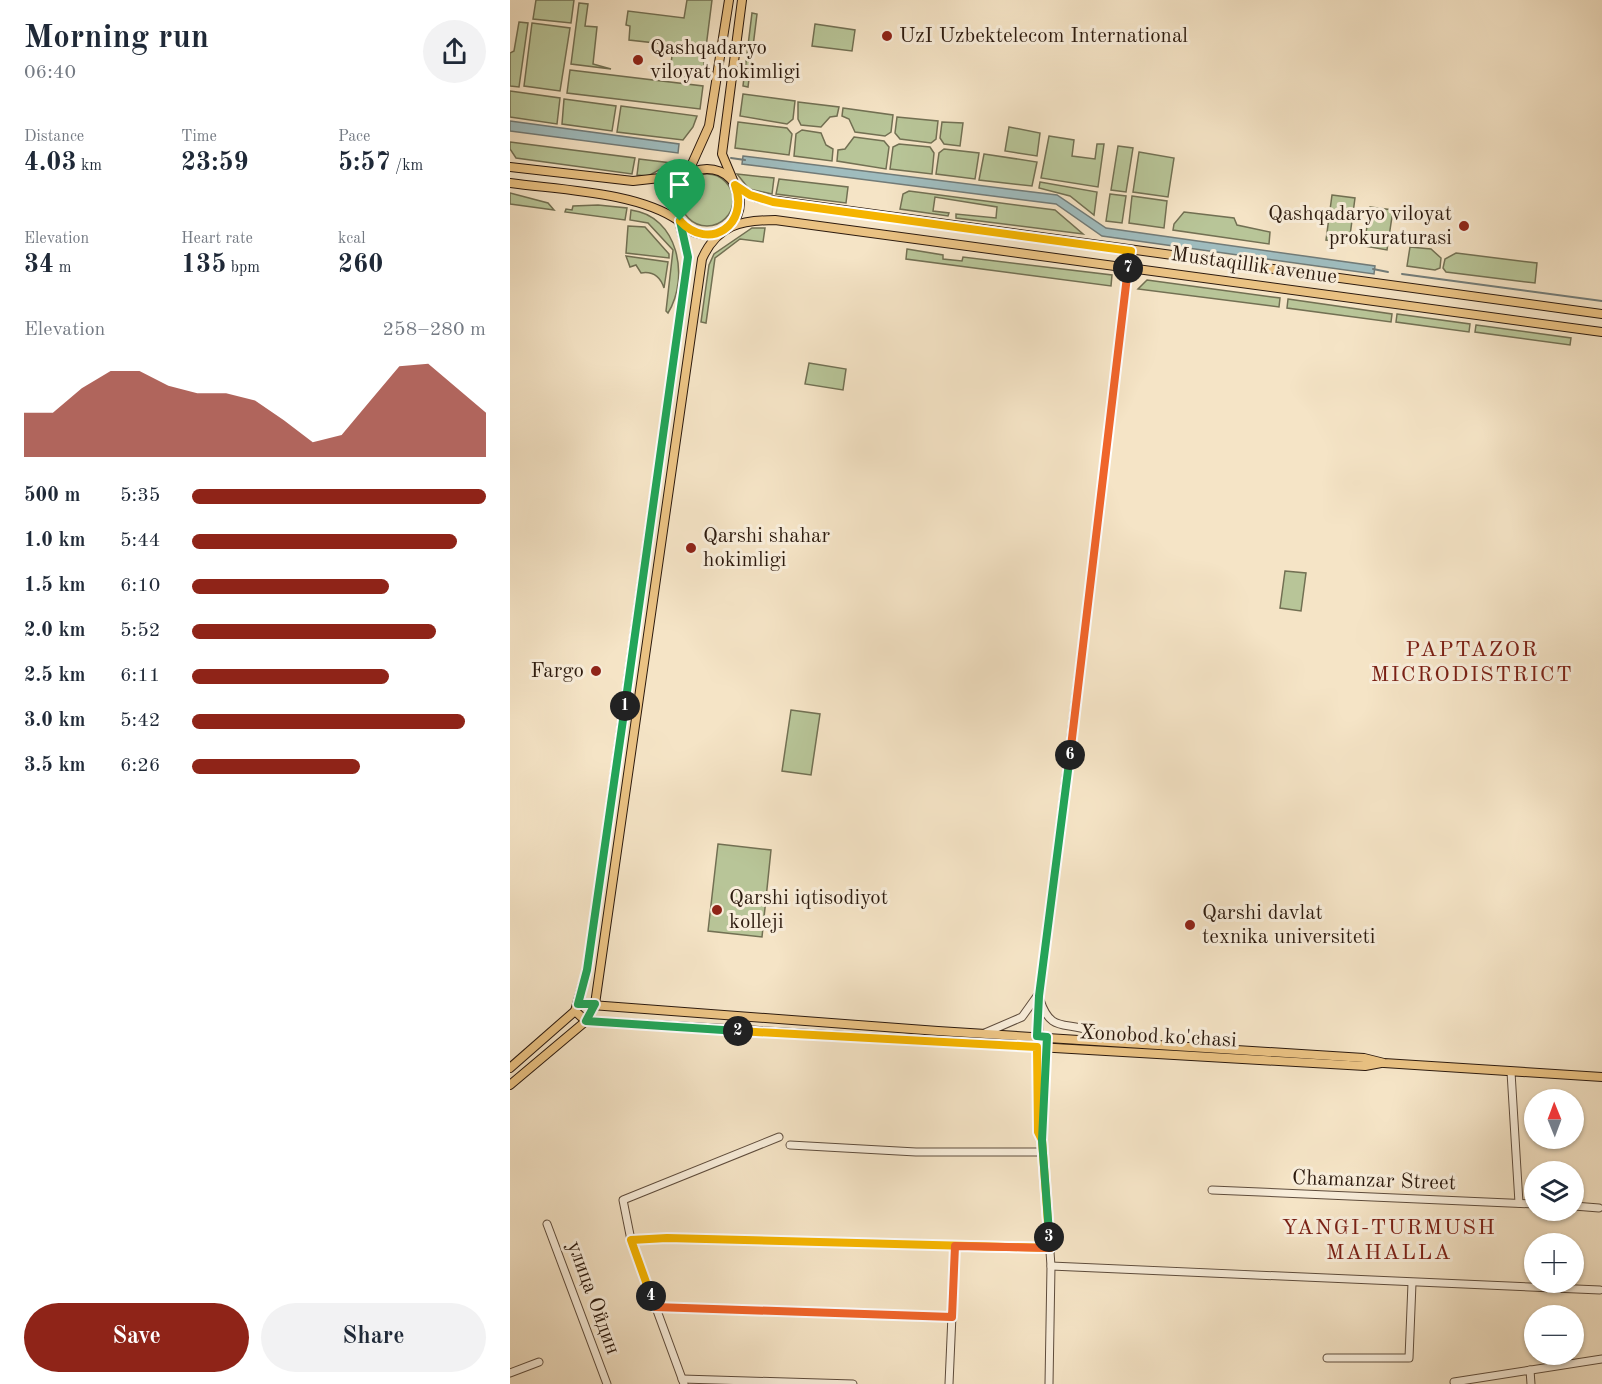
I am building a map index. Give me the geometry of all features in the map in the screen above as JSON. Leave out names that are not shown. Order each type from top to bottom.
[{"type":"main road","points":[[510,1068],[577,1007],[587,970],[688,257],[680,221],[675,212],[675,192],[687,176],[709,126],[729,0]]},
{"type":"main road","points":[[510,1085],[586,1021],[595,1004],[702,259],[711,243],[737,215],[740,205],[735,185],[722,154],[742,0]]},
{"type":"main road","points":[[510,168],[633,181],[687,176],[697,170],[719,171],[735,185]]},
{"type":"main road","points":[[510,183],[644,202],[657,207],[695,233],[705,235],[723,231]]},
{"type":"main road","name":"Mustaqillik avenue","points":[[735,185],[750,195],[773,202],[1602,314]]},
{"type":"main road","name":"Mustaqillik avenue","points":[[723,231],[745,220],[775,220],[1129,266],[1602,332]]},
{"type":"main road","name":"Xonobod ko'chasi","points":[[577,1007],[595,1004],[983,1034],[1364,1058],[1384,1063],[1602,1077]]},
{"type":"main road","points":[[577,1007],[586,1021]]},
{"type":"main road","name":"Xonobod ko'chasi","points":[[586,1021],[1365,1066],[1384,1063]]},
{"type":"street","points":[[1042,1048],[1037,1036],[1039,993],[1131,251]]},
{"type":"street","points":[[983,1034],[1022,1017],[1039,993]]},
{"type":"street","points":[[1039,993],[1044,1012],[1053,1023],[1089,1030],[1110,1042]]},
{"type":"street","points":[[1047,1037],[1042,1048],[1038,1132],[1042,1140],[1051,1266],[1048,1384]]},
{"type":"street","points":[[1511,1071],[1519,1203]]},
{"type":"street","points":[[779,1137],[623,1200],[631,1240],[683,1381],[853,1384]]},
{"type":"street","points":[[790,1145],[916,1152],[1042,1152]]},
{"type":"street","name":"Chamanzar Street","points":[[1212,1190],[1524,1203]]},
{"type":"street","points":[[1584,1207],[1599,1208]]},
{"type":"street","name":"улица Ойдин","points":[[547,1224],[607,1384]]},
{"type":"street","points":[[631,1240],[667,1238],[1050,1248]]},
{"type":"street","points":[[949,1384],[955,1246]]},
{"type":"street","points":[[1051,1266],[1600,1290]]},
{"type":"street","points":[[1327,1358],[1408,1359],[1412,1283]]},
{"type":"street","points":[[655,1307],[952,1317]]},
{"type":"street","points":[[1454,1382],[1602,1359]]},
{"type":"street","points":[[510,1373],[539,1362]]},
{"type":"street","points":[[1530,1370],[1531,1384]]},
{"type":"green space","points":[[536,0],[574,0],[571,23],[533,19]]},
{"type":"green space","points":[[687,0],[712,0],[702,79],[670,75],[673,45],[629,40],[630,26],[626,25],[628,11],[684,18]]},
{"type":"green space","points":[[579,3],[588,4],[585,26],[597,27],[593,64],[611,69],[571,64]]},
{"type":"green space","points":[[752,13],[757,14],[748,87],[743,86]]},
{"type":"green space","points":[[519,22],[528,23],[519,87],[510,86],[510,53],[514,51]]},
{"type":"green space","points":[[532,23],[570,28],[560,91],[524,86]]},
{"type":"green space","points":[[815,24],[855,30],[852,51],[812,46]]},
{"type":"green space","points":[[570,70],[703,86],[700,109],[567,93]]},
{"type":"green space","points":[[510,91],[560,98],[557,124],[510,117]]},
{"type":"green space","points":[[743,94],[795,101],[793,119],[787,124],[740,116]]},
{"type":"green space","points":[[564,99],[616,106],[612,131],[562,124]]},
{"type":"green space","points":[[798,102],[839,107],[837,116],[830,117],[821,127],[801,125],[798,119]]},
{"type":"green space","points":[[621,106],[697,116],[693,127],[683,140],[617,132]]},
{"type":"green space","points":[[843,108],[893,115],[891,132],[885,136],[855,132],[849,119],[842,116]]},
{"type":"green space","points":[[897,117],[938,121],[936,139],[931,143],[900,139],[895,133]]},
{"type":"green space","points":[[738,122],[787,128],[792,134],[789,155],[735,148]]},
{"type":"green space","points":[[942,122],[963,123],[960,146],[944,144],[940,138]]},
{"type":"green space","points":[[1009,127],[1040,133],[1037,156],[1005,151]]},
{"type":"green space","points":[[802,130],[821,133],[826,145],[833,149],[832,161],[794,156],[796,134]]},
{"type":"green space","points":[[1049,136],[1074,140],[1072,156],[1095,159],[1097,144],[1104,144],[1098,187],[1041,178]]},
{"type":"green space","points":[[854,137],[884,141],[889,147],[886,169],[837,161],[838,150],[845,149]]},
{"type":"green space","points":[[510,142],[635,158],[632,174],[516,158],[510,149]]},
{"type":"green space","points":[[899,144],[930,147],[934,153],[932,174],[890,169],[893,147]]},
{"type":"green space","points":[[1118,146],[1133,148],[1126,192],[1111,190]]},
{"type":"green space","points":[[944,149],[979,153],[975,179],[936,174],[939,153]]},
{"type":"green space","points":[[1139,152],[1174,158],[1168,197],[1133,192]]},
{"type":"green space","points":[[984,154],[1037,162],[1032,186],[979,180]]},
{"type":"green space","points":[[639,159],[672,163],[648,176],[637,175]]},
{"type":"green space","points":[[707,174],[717,176],[725,182],[731,190],[733,200],[731,210],[725,218],[717,224],[707,226],[697,224],[689,218],[683,210],[681,200],[683,190],[689,182],[697,176]]},
{"type":"green space","points":[[737,174],[774,178],[772,194],[749,189]]},
{"type":"green space","points":[[779,179],[848,187],[846,203],[776,194]]},
{"type":"green space","points":[[1040,182],[1097,192],[1094,215],[1070,196],[1039,188]]},
{"type":"green space","points":[[909,191],[1055,210],[1083,234],[956,218],[956,214],[996,218],[997,207],[935,197],[933,211],[949,213],[948,216],[900,209],[903,194]]},
{"type":"green space","points":[[510,193],[548,203],[554,210],[510,204]]},
{"type":"green space","points":[[1110,194],[1126,196],[1122,223],[1106,221]]},
{"type":"green space","points":[[1332,195],[1355,198],[1349,243],[1326,240]]},
{"type":"green space","points":[[1132,196],[1167,201],[1164,228],[1129,223]]},
{"type":"green space","points":[[598,205],[627,208],[625,220],[565,212],[566,209],[572,210],[573,206]]},
{"type":"green space","points":[[1370,207],[1393,210],[1387,250],[1364,246]]},
{"type":"green space","points":[[631,210],[647,215],[660,224],[675,250],[678,283],[675,298],[668,313],[666,311],[673,250],[648,223],[630,220]]},
{"type":"green space","points":[[1184,212],[1234,218],[1237,225],[1270,232],[1269,244],[1173,230],[1174,224]]},
{"type":"green space","points":[[628,226],[645,227],[669,254],[669,258],[626,253]]},
{"type":"green space","points":[[752,228],[765,228],[763,242],[740,239],[715,258],[706,323],[701,322],[709,265],[714,254]]},
{"type":"green space","points":[[1410,247],[1431,249],[1441,258],[1440,268],[1435,270],[1407,266]]},
{"type":"green space","points":[[907,249],[943,255],[943,259],[962,261],[963,257],[1112,275],[1111,286],[906,259]]},
{"type":"green space","points":[[1456,253],[1537,263],[1535,283],[1446,272],[1443,268],[1445,259]]},
{"type":"green space","points":[[626,256],[668,262],[664,288],[656,275],[641,273],[636,265],[630,267]]},
{"type":"green space","points":[[1147,280],[1280,298],[1279,307],[1138,289]]},
{"type":"green space","points":[[1288,299],[1392,314],[1391,322],[1287,308]]},
{"type":"green space","points":[[1397,314],[1470,324],[1469,332],[1396,322]]},
{"type":"green space","points":[[1476,325],[1571,338],[1570,345],[1475,332]]},
{"type":"green space","points":[[809,363],[846,369],[843,390],[805,384]]},
{"type":"green space","points":[[1285,571],[1306,573],[1301,611],[1280,608]]},
{"type":"green space","points":[[791,710],[820,714],[811,775],[782,771]]},
{"type":"green space","points":[[718,844],[771,850],[762,937],[708,931]]},
{"type":"water","points":[[510,121],[679,144],[678,153],[510,131]]},
{"type":"water","points":[[743,156],[1057,195],[1106,228],[1375,266],[1374,274],[1102,236],[1056,204],[742,164]]},
{"type":"waterway","points":[[731,158],[745,160]]},
{"type":"waterway","points":[[1373,269],[1388,272]]},
{"type":"waterway","points":[[1402,274],[1602,301]]},
{"type":"place","name":"UzI Uzbektelecom International","points":[[887,36]]},
{"type":"place","name":"Qashqadaryo viloyat hokimligi","points":[[638,60]]},
{"type":"place","name":"Qashqadaryo viloyat prokuraturasi","points":[[1464,226]]},
{"type":"place","name":"Qarshi shahar hokimligi","points":[[691,548]]},
{"type":"place","name":"Fargo","points":[[596,671]]},
{"type":"place","name":"Qarshi iqtisodiyot kolleji","points":[[717,910]]},
{"type":"place","name":"Qarshi davlat texnika universiteti","points":[[1190,925]]},
{"type":"district","name":"PAРTAZOR MICRODISTRICT","points":[[1472,662]]},
{"type":"district","name":"YANGI-TURMUSH MAHALLA","points":[[1389,1240]]},
{"type":"route","points":[[680,221],[687,244],[688,257],[619,753],[587,970],[578,1004],[595,1004],[586,1021],[1037,1047],[1038,1132],[1042,1140],[1042,1152],[1050,1248],[667,1238],[631,1240],[655,1307],[952,1317],[955,1246],[1050,1248],[1046,1183],[1042,1152],[1047,1037],[1037,1036],[1039,996],[1052,908],[1131,251],[773,202],[750,195],[735,185],[740,205],[737,215],[723,231],[705,235],[695,233],[680,221]]}]
